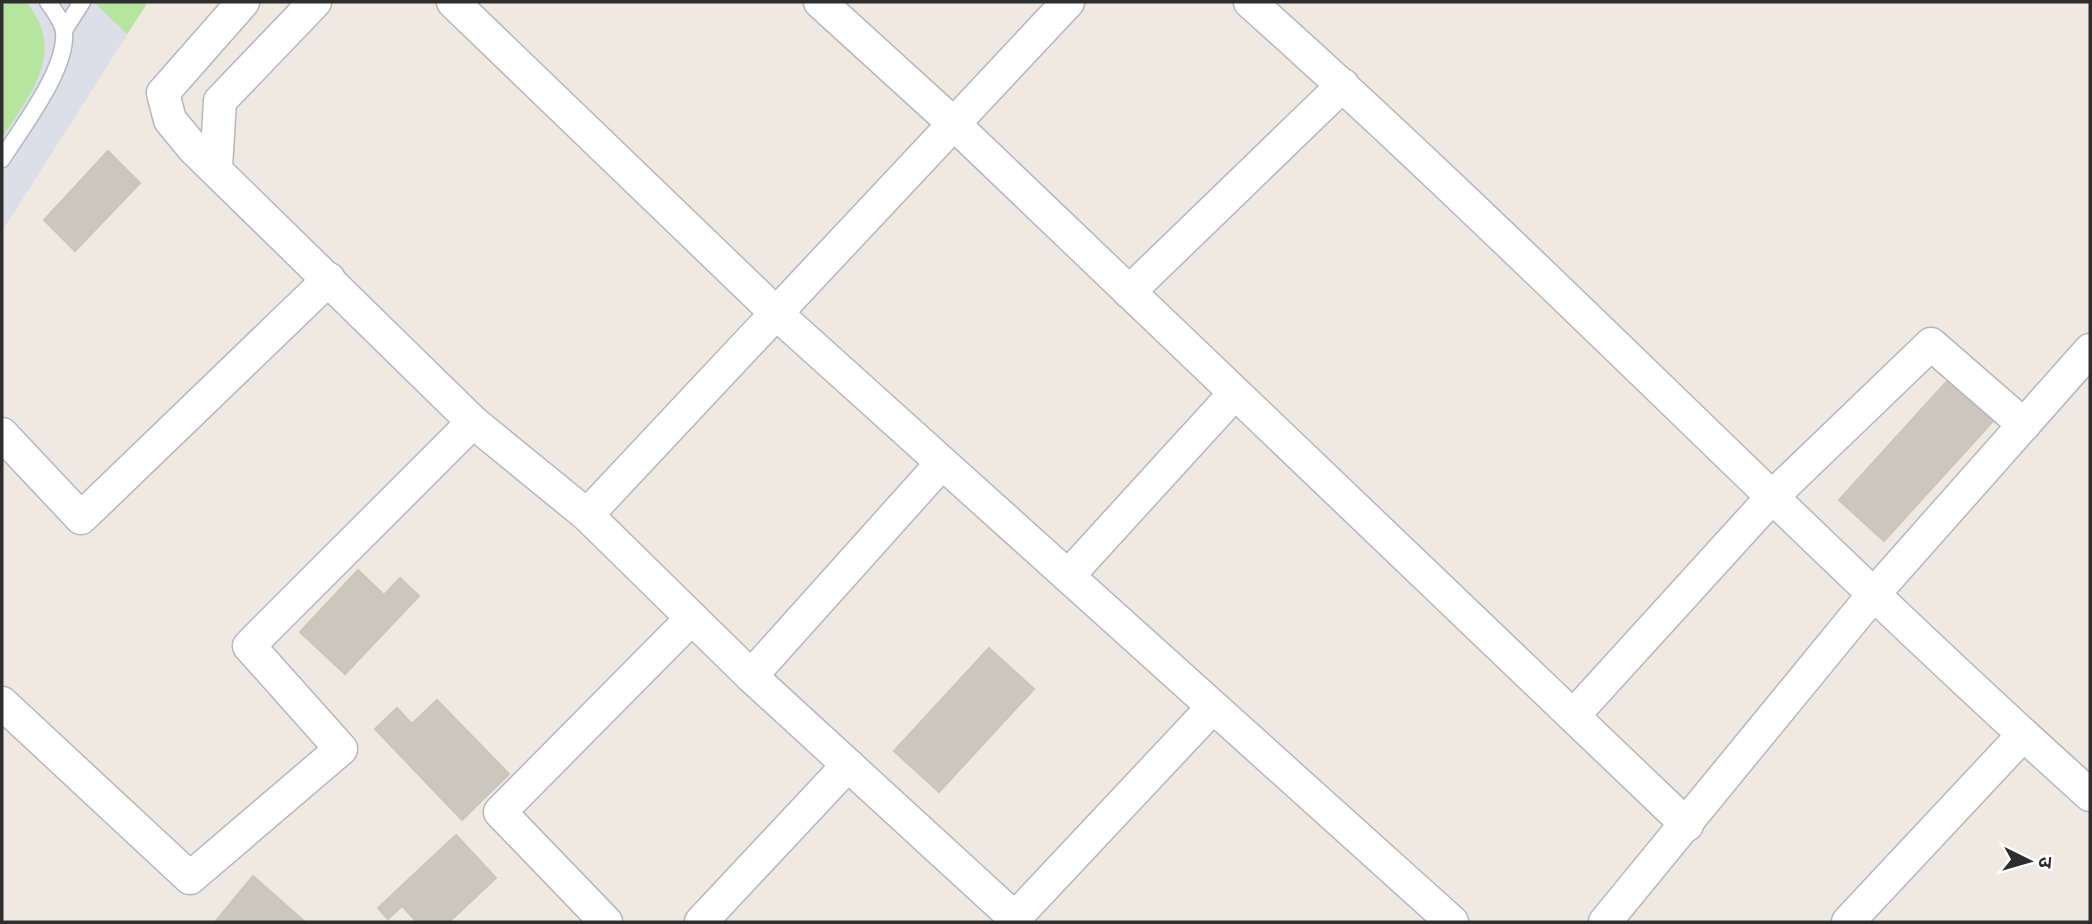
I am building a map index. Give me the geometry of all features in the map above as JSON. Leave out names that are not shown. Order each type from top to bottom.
[{"type":"street","points":[[243,2],[163,93],[170,120],[194,149],[216,167],[473,422],[587,515],[751,676],[1017,920],[1213,707]]},
{"type":"street","points":[[216,167],[220,101],[314,2]]},
{"type":"street","points":[[453,2],[777,314],[1452,922]]},
{"type":"street","points":[[820,2],[954,124],[1687,825]]},
{"type":"street","points":[[587,515],[1068,2]]},
{"type":"street","points":[[1250,2],[1343,85],[1774,495],[1873,595],[2090,795]]},
{"type":"street","points":[[1129,292],[1343,85]]},
{"type":"street","points":[[2,433],[81,518],[329,279]]},
{"type":"street","points":[[1573,716],[1774,495],[1931,344],[2024,425]]},
{"type":"street","points":[[1605,922],[1873,595],[2024,425],[2086,363]]},
{"type":"street","points":[[1068,576],[1235,393]]},
{"type":"street","points":[[2,703],[190,878],[341,749],[249,646],[473,422]]},
{"type":"street","points":[[751,676],[942,463]]},
{"type":"street","points":[[606,922],[500,812],[692,618]]},
{"type":"street","points":[[1848,922],[2023,735]]},
{"type":"street","points":[[701,922],[848,765]]},
{"type":"lane","points":[[48,2],[64,30]]},
{"type":"lane","points":[[2,159],[54,72],[64,30],[82,2]]},
{"type":"shaded area","points":[[2,2],[148,2],[2,231]]},
{"type":"green space","points":[[2,2],[26,2],[38,20],[44,38],[44,55],[33,88],[2,138]]},
{"type":"green space","points":[[94,2],[148,2],[127,34]]},
{"type":"building","points":[[108,151],[140,183],[75,251],[44,220]]},
{"type":"building","points":[[1949,379],[1994,420],[1884,541],[1839,500]]},
{"type":"building","points":[[358,570],[384,595],[400,578],[419,596],[345,674],[300,632]]},
{"type":"building","points":[[989,648],[1034,689],[939,792],[894,751]]},
{"type":"building","points":[[437,700],[509,774],[462,820],[375,729],[397,708],[412,724]]},
{"type":"building","points":[[456,835],[496,878],[449,922],[417,922],[402,906],[388,919],[378,908]]},
{"type":"building","points":[[253,876],[305,922],[215,922]]}]
